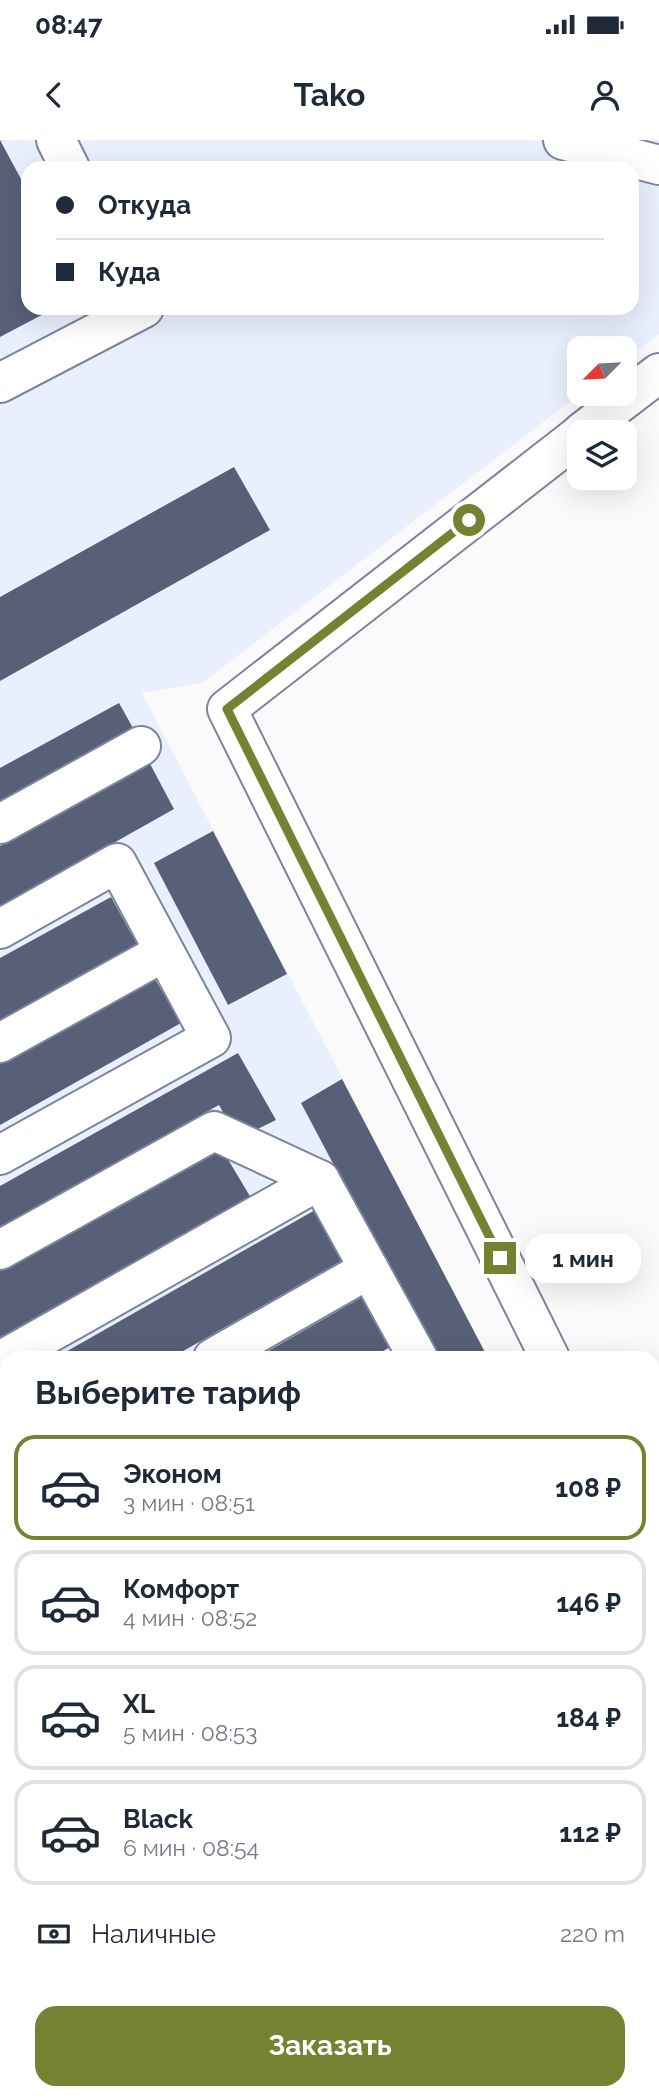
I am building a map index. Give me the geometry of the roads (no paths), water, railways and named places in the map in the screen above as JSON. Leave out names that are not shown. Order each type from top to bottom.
[{"type":"lane","points":[[56,140],[67,161]]},
{"type":"lane","points":[[564,140],[659,165]]},
{"type":"lane","points":[[0,383],[131,315]]},
{"type":"lane","points":[[598,420],[659,373]]},
{"type":"lane","points":[[547,1351],[227,709],[567,444]]},
{"type":"lane","points":[[0,824],[141,746]]},
{"type":"lane","points":[[0,929],[117,863],[211,1038],[0,1155]]},
{"type":"lane","points":[[0,1043],[164,952]]},
{"type":"lane","points":[[0,1251],[215,1131],[320,1180],[414,1351]]},
{"type":"lane","points":[[18,1351],[320,1180]]},
{"type":"lane","points":[[225,1351],[369,1269]]}]
